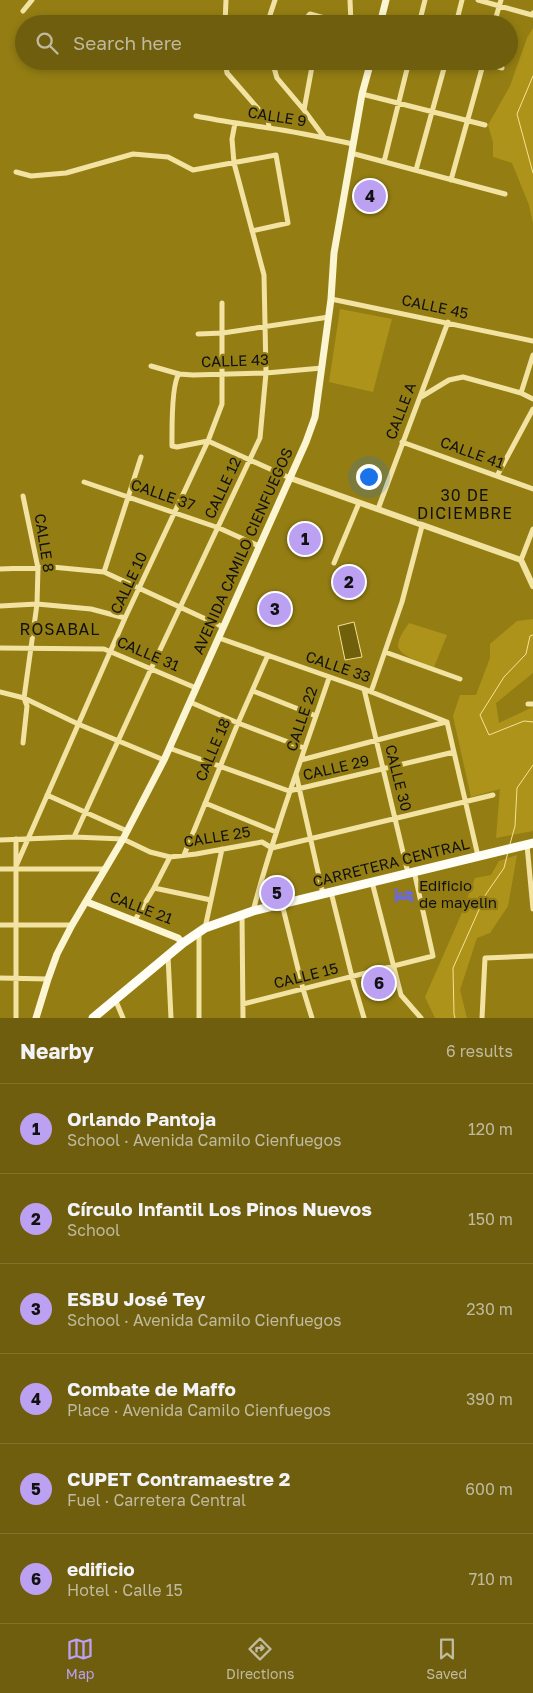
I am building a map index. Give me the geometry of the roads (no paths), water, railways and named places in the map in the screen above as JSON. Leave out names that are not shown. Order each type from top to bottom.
[{"type":"highway","name":"CARRETERA CENTRAL","points":[[93,1018],[183,943],[202,930],[242,914],[527,845]]},
{"type":"main road","points":[[382,15],[386,0]]},
{"type":"main road","name":"AVENIDA CAMILO CIENFUEGOS","points":[[36,1018],[48,979],[72,925],[125,835],[170,748],[306,442],[314,417],[329,317],[334,253],[362,94],[369,70]]},
{"type":"main road","name":"CALLE 21","points":[[87,902],[178,938],[183,943]]},
{"type":"street","points":[[22,11],[32,0]]},
{"type":"street","points":[[225,15],[226,0]]},
{"type":"street","points":[[270,15],[275,0]]},
{"type":"street","points":[[350,0],[351,15]]},
{"type":"street","points":[[421,15],[425,0]]},
{"type":"street","points":[[458,15],[462,0]]},
{"type":"street","points":[[478,0],[500,3],[533,14]]},
{"type":"street","points":[[227,70],[268,120],[269,127]]},
{"type":"street","points":[[274,70],[276,78],[325,138]]},
{"type":"street","points":[[304,110],[311,70]]},
{"type":"street","points":[[384,162],[407,70]]},
{"type":"street","points":[[416,170],[443,70]]},
{"type":"street","points":[[451,180],[480,70]]},
{"type":"street","points":[[362,94],[485,125]]},
{"type":"street","name":"CALLE 9","points":[[196,116],[269,127],[353,144]]},
{"type":"street","name":"CALLE 12","points":[[74,837],[260,438],[266,372],[264,275],[234,163],[232,140],[235,123]]},
{"type":"street","points":[[351,153],[505,194]]},
{"type":"street","points":[[16,172],[31,176],[66,174],[133,154],[168,157],[193,170],[276,155],[288,222],[252,232]]},
{"type":"street","name":"CALLE 45","points":[[331,299],[533,341]]},
{"type":"street","name":"CALLE 10","points":[[16,866],[78,724],[208,441],[222,404],[222,303]]},
{"type":"street","points":[[198,334],[223,333],[329,317]]},
{"type":"street","name":"CALLE A","points":[[378,509],[448,322]]},
{"type":"street","points":[[521,393],[533,354]]},
{"type":"street","name":"CALLE 43","points":[[151,366],[180,374],[193,375],[322,368]]},
{"type":"street","points":[[180,374],[177,376],[174,392],[172,446],[177,447],[208,441],[290,478],[521,560]]},
{"type":"street","points":[[421,397],[449,380],[463,377],[521,393],[533,399]]},
{"type":"street","points":[[497,476],[533,409]]},
{"type":"street","name":"CALLE 41","points":[[402,442],[533,488]]},
{"type":"street","points":[[104,572],[141,456]]},
{"type":"street","name":"CALLE 37","points":[[84,482],[176,512],[260,546]]},
{"type":"street","name":"CALLE 8","points":[[23,496],[38,568],[37,604],[24,698],[27,706],[23,743]]},
{"type":"street","points":[[334,563],[359,502]]},
{"type":"street","points":[[372,692],[402,602],[422,526]]},
{"type":"street","points":[[533,529],[521,560],[533,586]]},
{"type":"street","points":[[0,569],[52,567],[104,572],[223,627]]},
{"type":"street","points":[[0,606],[37,604],[91,609],[126,618]]},
{"type":"street","name":"CALLE 33","points":[[219,638],[364,689],[447,722]]},
{"type":"street","name":"CALLE 31","points":[[0,648],[104,649],[196,688]]},
{"type":"street","points":[[385,652],[460,679]]},
{"type":"street","name":"CALLE 18","points":[[184,855],[268,655]]},
{"type":"street","name":"CALLE 22","points":[[253,911],[276,832],[329,678]]},
{"type":"street","name":"CALLE 30","points":[[364,689],[395,818],[433,956]]},
{"type":"street","points":[[253,691],[316,716]]},
{"type":"street","points":[[0,692],[24,698],[78,724],[164,760]]},
{"type":"street","points":[[190,702],[238,723],[304,748]]},
{"type":"street","points":[[301,760],[447,722],[478,856]]},
{"type":"street","name":"CALLE 29","points":[[170,748],[290,791],[454,752]]},
{"type":"street","points":[[296,773],[311,838],[364,1018]]},
{"type":"street","points":[[47,795],[86,812],[125,835]]},
{"type":"street","name":"CALLE 25","points":[[0,840],[125,835],[150,852],[170,856],[262,842],[272,848],[493,795]]},
{"type":"street","points":[[205,803],[276,832]]},
{"type":"street","points":[[16,839],[16,1018]]},
{"type":"street","points":[[527,845],[533,909]]},
{"type":"street","points":[[199,1018],[202,930],[211,900],[222,849]]},
{"type":"street","points":[[135,920],[170,856]]},
{"type":"street","points":[[0,869],[16,866],[105,869]]},
{"type":"street","points":[[372,882],[400,995],[421,1018]]},
{"type":"street","points":[[154,888],[211,900]]},
{"type":"street","points":[[282,904],[312,1018]]},
{"type":"street","points":[[242,914],[243,1018]]},
{"type":"street","points":[[0,925],[72,925]]},
{"type":"street","points":[[168,956],[171,1018]]},
{"type":"street","name":"CALLE 15","points":[[243,1004],[433,956]]},
{"type":"street","points":[[482,1018],[485,958],[533,956]]},
{"type":"street","points":[[0,978],[48,979]]},
{"type":"street","points":[[115,999],[123,1018]]},
{"type":"waterway","points":[[533,76],[517,114],[533,173]]},
{"type":"waterway","points":[[533,635],[530,636],[526,654],[504,677],[480,715],[489,735],[524,721],[533,722]]},
{"type":"waterway","points":[[510,844],[515,826],[517,788],[533,765]]},
{"type":"waterway","points":[[455,1018],[453,968],[486,894],[504,868],[508,852]]},
{"type":"place","name":"Combate de Maffo","points":[[370,196]]},
{"type":"place","name":"Orlando Pantoja","points":[[305,539]]},
{"type":"place","name":"Círculo Infantil Los Pinos Nuevos","points":[[349,582]]},
{"type":"place","name":"ESBU José Tey","points":[[275,609]]},
{"type":"place","name":"CUPET Contramaestre 2","points":[[277,893]]},
{"type":"place","name":"Edificio de mayelin","points":[[404,895]]},
{"type":"place","name":"edificio","points":[[379,983]]},
{"type":"district","name":"30 DE DICIEMBRE","points":[[465,504]]},
{"type":"district","name":"ROSABAL","points":[[60,629]]}]
